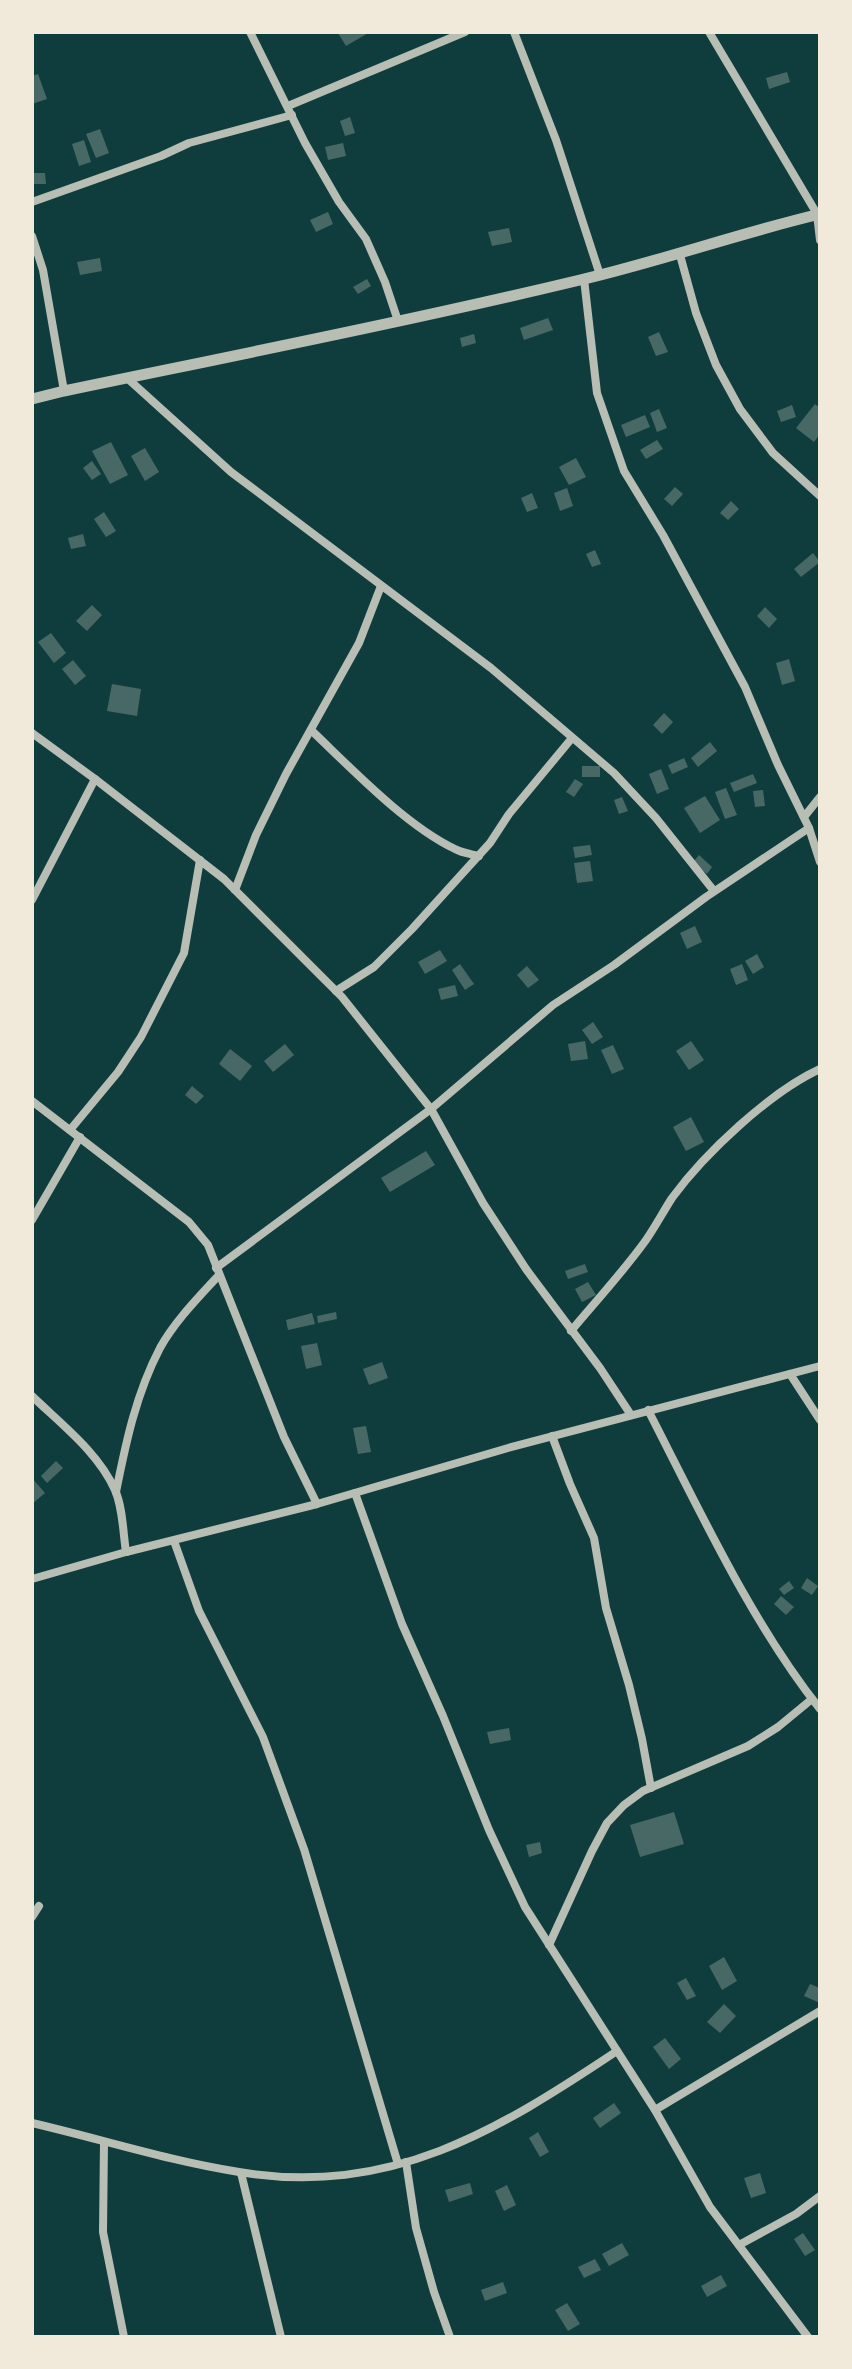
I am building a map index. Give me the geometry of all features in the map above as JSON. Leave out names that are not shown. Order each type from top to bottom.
[{"type":"street","points":[[250,32],[339,202],[366,239],[398,321]]},
{"type":"street","points":[[32,202],[189,143],[290,110],[465,32]]},
{"type":"street","points":[[514,32],[556,140],[600,275]]},
{"type":"street","points":[[709,32],[818,214],[820,240]]},
{"type":"street","points":[[32,399],[584,279],[680,255],[818,214]]},
{"type":"street","points":[[32,236],[43,270],[64,391]]},
{"type":"street","points":[[680,255],[696,313],[716,365],[740,409],[773,453],[820,496]]},
{"type":"street","points":[[584,279],[597,393],[624,471],[663,535],[745,687],[809,828],[819,858]]},
{"type":"street","points":[[127,378],[231,472],[491,668],[614,773],[714,891]]},
{"type":"street","points":[[235,890],[256,835],[359,643],[381,586]]},
{"type":"street","points":[[311,730],[421,828],[456,850],[479,856]]},
{"type":"street","points":[[32,733],[200,860],[235,890],[336,991],[431,1109],[483,1203],[526,1269],[631,1415]]},
{"type":"street","points":[[336,991],[374,967],[479,856],[509,814],[572,738]]},
{"type":"street","points":[[32,900],[95,779]]},
{"type":"street","points":[[804,817],[820,797]]},
{"type":"street","points":[[116,1492],[137,1400],[161,1346],[218,1272],[431,1109],[553,1005],[809,828]]},
{"type":"street","points":[[70,1130],[118,1072],[141,1037],[184,953],[200,860]]},
{"type":"street","points":[[571,1331],[623,1270],[673,1197],[713,1151],[803,1076],[820,1069]]},
{"type":"street","points":[[32,1101],[189,1222],[208,1245],[284,1437],[317,1504]]},
{"type":"street","points":[[32,1220],[80,1137]]},
{"type":"street","points":[[32,1579],[317,1504],[648,1410],[820,1366]]},
{"type":"street","points":[[790,1374],[820,1420]]},
{"type":"street","points":[[32,1396],[86,1449],[104,1472],[116,1492],[126,1552]]},
{"type":"street","points":[[648,1410],[719,1547],[778,1649],[820,1709]]},
{"type":"street","points":[[552,1436],[594,1538],[606,1608],[629,1685],[651,1788]]},
{"type":"street","points":[[355,1493],[402,1624],[525,1907],[655,2110],[710,2207],[804,2336]]},
{"type":"street","points":[[174,1541],[199,1611],[263,1737],[304,1849],[402,2163],[416,2228],[450,2337]]},
{"type":"street","points":[[549,1945],[569,1897],[607,1823],[624,1805],[651,1788],[748,1746],[778,1727],[812,1699]]},
{"type":"street","points":[[32,1917],[39,1906]]},
{"type":"street","points":[[655,2110],[820,2011]]},
{"type":"street","points":[[32,2123],[241,2173],[312,2178],[366,2173],[430,2156],[494,2128],[617,2051]]},
{"type":"street","points":[[104,2142],[103,2232],[124,2337]]},
{"type":"street","points":[[241,2173],[281,2337]]},
{"type":"street","points":[[739,2245],[796,2214],[820,2196]]},
{"type":"building","points":[[340,32],[370,32],[346,46]]},
{"type":"building","points":[[787,72],[790,82],[769,89],[766,78]]},
{"type":"building","points":[[38,74],[47,99],[32,104],[32,76]]},
{"type":"building","points":[[350,117],[355,133],[345,136],[340,121]]},
{"type":"building","points":[[100,129],[109,153],[96,158],[86,134]]},
{"type":"building","points":[[84,140],[91,162],[79,166],[72,144]]},
{"type":"building","points":[[343,143],[346,156],[328,160],[325,147]]},
{"type":"building","points":[[32,173],[45,173],[46,184],[32,184]]},
{"type":"building","points":[[328,212],[333,224],[316,232],[310,220]]},
{"type":"building","points":[[509,228],[512,242],[492,246],[488,232]]},
{"type":"building","points":[[100,258],[102,271],[80,275],[77,262]]},
{"type":"building","points":[[367,279],[371,286],[358,294],[353,287]]},
{"type":"building","points":[[548,318],[553,330],[524,340],[520,328]]},
{"type":"building","points":[[659,332],[668,352],[656,356],[648,337]]},
{"type":"building","points":[[474,334],[476,343],[462,347],[460,338]]},
{"type":"building","points":[[815,404],[820,408],[820,434],[814,442],[796,428]]},
{"type":"building","points":[[792,405],[796,417],[781,422],[777,411]]},
{"type":"building","points":[[659,409],[667,428],[657,432],[650,413]]},
{"type":"building","points":[[645,415],[650,427],[626,437],[621,425]]},
{"type":"building","points":[[657,440],[663,449],[646,459],[640,450]]},
{"type":"building","points":[[111,442],[128,475],[110,484],[92,451]]},
{"type":"building","points":[[145,448],[159,472],[145,481],[131,456]]},
{"type":"building","points":[[576,458],[586,477],[569,485],[559,467]]},
{"type":"building","points":[[92,461],[101,474],[92,480],[83,468]]},
{"type":"building","points":[[675,487],[683,494],[672,506],[664,499]]},
{"type":"building","points":[[567,488],[573,506],[560,511],[554,493]]},
{"type":"building","points":[[532,493],[538,508],[527,512],[521,498]]},
{"type":"building","points":[[731,501],[739,509],[728,520],[720,513]]},
{"type":"building","points":[[104,512],[116,531],[106,537],[94,519]]},
{"type":"building","points":[[83,534],[86,546],[71,549],[68,538]]},
{"type":"building","points":[[595,550],[601,564],[592,567],[586,554]]},
{"type":"building","points":[[813,553],[820,562],[801,577],[794,569]]},
{"type":"building","points":[[92,605],[102,615],[87,631],[76,621]]},
{"type":"building","points":[[765,607],[777,619],[769,628],[757,616]]},
{"type":"building","points":[[51,633],[66,653],[54,663],[38,642]]},
{"type":"building","points":[[789,659],[795,681],[782,685],[776,663]]},
{"type":"building","points":[[73,660],[86,676],[75,685],[62,669]]},
{"type":"building","points":[[112,684],[141,689],[137,716],[107,711]]},
{"type":"building","points":[[664,713],[673,722],[662,734],[653,725]]},
{"type":"building","points":[[710,742],[717,751],[698,767],[691,758]]},
{"type":"building","points":[[684,758],[688,767],[672,774],[668,765]]},
{"type":"building","points":[[582,766],[600,766],[600,777],[582,777]]},
{"type":"building","points":[[661,769],[669,789],[657,794],[649,774]]},
{"type":"building","points":[[753,774],[757,783],[734,792],[730,783]]},
{"type":"building","points":[[575,779],[583,784],[574,797],[566,792]]},
{"type":"building","points":[[726,788],[737,815],[725,819],[715,792]]},
{"type":"building","points":[[763,790],[765,806],[755,807],[753,791]]},
{"type":"building","points":[[705,796],[720,820],[700,833],[684,808]]},
{"type":"building","points":[[622,797],[628,811],[619,814],[614,800]]},
{"type":"building","points":[[590,845],[592,855],[575,858],[573,847]]},
{"type":"building","points":[[699,855],[712,867],[707,874],[693,862]]},
{"type":"building","points":[[590,861],[593,881],[577,883],[574,863]]},
{"type":"building","points":[[695,926],[702,942],[687,949],[680,933]]},
{"type":"building","points":[[440,950],[447,961],[425,974],[418,962]]},
{"type":"building","points":[[757,954],[764,967],[753,974],[745,961]]},
{"type":"building","points":[[460,964],[474,984],[465,990],[452,970]]},
{"type":"building","points":[[742,964],[748,980],[736,985],[730,969]]},
{"type":"building","points":[[527,966],[539,980],[528,988],[517,975]]},
{"type":"building","points":[[455,985],[458,996],[441,1000],[438,989]]},
{"type":"building","points":[[593,1022],[603,1037],[592,1044],[582,1030]]},
{"type":"building","points":[[585,1041],[588,1059],[571,1061],[568,1044]]},
{"type":"building","points":[[691,1041],[704,1060],[689,1070],[676,1051]]},
{"type":"building","points":[[285,1044],[294,1055],[273,1072],[264,1061]]},
{"type":"building","points":[[613,1045],[624,1069],[612,1074],[601,1050]]},
{"type":"building","points":[[230,1049],[252,1066],[240,1081],[219,1064]]},
{"type":"building","points":[[192,1086],[204,1096],[196,1104],[185,1095]]},
{"type":"building","points":[[691,1117],[704,1142],[686,1151],[673,1127]]},
{"type":"building","points":[[426,1151],[435,1165],[390,1192],[381,1178]]},
{"type":"building","points":[[585,1264],[588,1272],[568,1279],[565,1271]]},
{"type":"building","points":[[588,1282],[596,1295],[582,1302],[575,1289]]},
{"type":"building","points":[[336,1312],[337,1319],[318,1323],[317,1316]]},
{"type":"building","points":[[312,1313],[315,1324],[288,1330],[286,1320]]},
{"type":"building","points":[[317,1343],[322,1365],[306,1369],[301,1346]]},
{"type":"building","points":[[382,1362],[388,1378],[369,1385],[363,1369]]},
{"type":"building","points":[[366,1426],[371,1452],[358,1454],[353,1428]]},
{"type":"building","points":[[56,1461],[63,1468],[47,1483],[41,1476]]},
{"type":"building","points":[[32,1478],[45,1493],[32,1504]]},
{"type":"building","points":[[807,1578],[818,1586],[812,1595],[801,1588]]},
{"type":"building","points":[[789,1581],[794,1588],[784,1595],[779,1589]]},
{"type":"building","points":[[781,1596],[794,1607],[786,1615],[774,1604]]},
{"type":"building","points":[[509,1728],[511,1740],[490,1744],[487,1732]]},
{"type":"building","points":[[674,1812],[684,1844],[640,1857],[630,1825]]},
{"type":"building","points":[[540,1842],[542,1853],[529,1857],[526,1845]]},
{"type":"building","points":[[724,1957],[737,1981],[722,1990],[709,1966]]},
{"type":"building","points":[[686,1978],[696,1996],[687,2000],[677,1983]]},
{"type":"building","points":[[810,1984],[820,1988],[820,2003],[804,1996]]},
{"type":"building","points":[[724,2004],[736,2016],[720,2033],[707,2022]]},
{"type":"building","points":[[665,2038],[681,2059],[669,2069],[653,2047]]},
{"type":"building","points":[[614,2103],[621,2113],[600,2128],[593,2118]]},
{"type":"building","points":[[538,2132],[549,2152],[540,2157],[529,2138]]},
{"type":"building","points":[[760,2173],[766,2193],[751,2198],[744,2178]]},
{"type":"building","points":[[470,2183],[473,2194],[449,2202],[445,2190]]},
{"type":"building","points":[[507,2185],[516,2205],[504,2211],[495,2191]]},
{"type":"building","points":[[803,2233],[815,2250],[805,2256],[794,2239]]},
{"type":"building","points":[[622,2243],[629,2255],[609,2266],[602,2254]]},
{"type":"building","points":[[595,2259],[601,2270],[584,2278],[578,2267]]},
{"type":"building","points":[[721,2275],[727,2286],[707,2297],[701,2286]]},
{"type":"building","points":[[503,2282],[507,2293],[485,2301],[481,2290]]},
{"type":"building","points":[[567,2303],[580,2324],[568,2331],[555,2310]]}]
